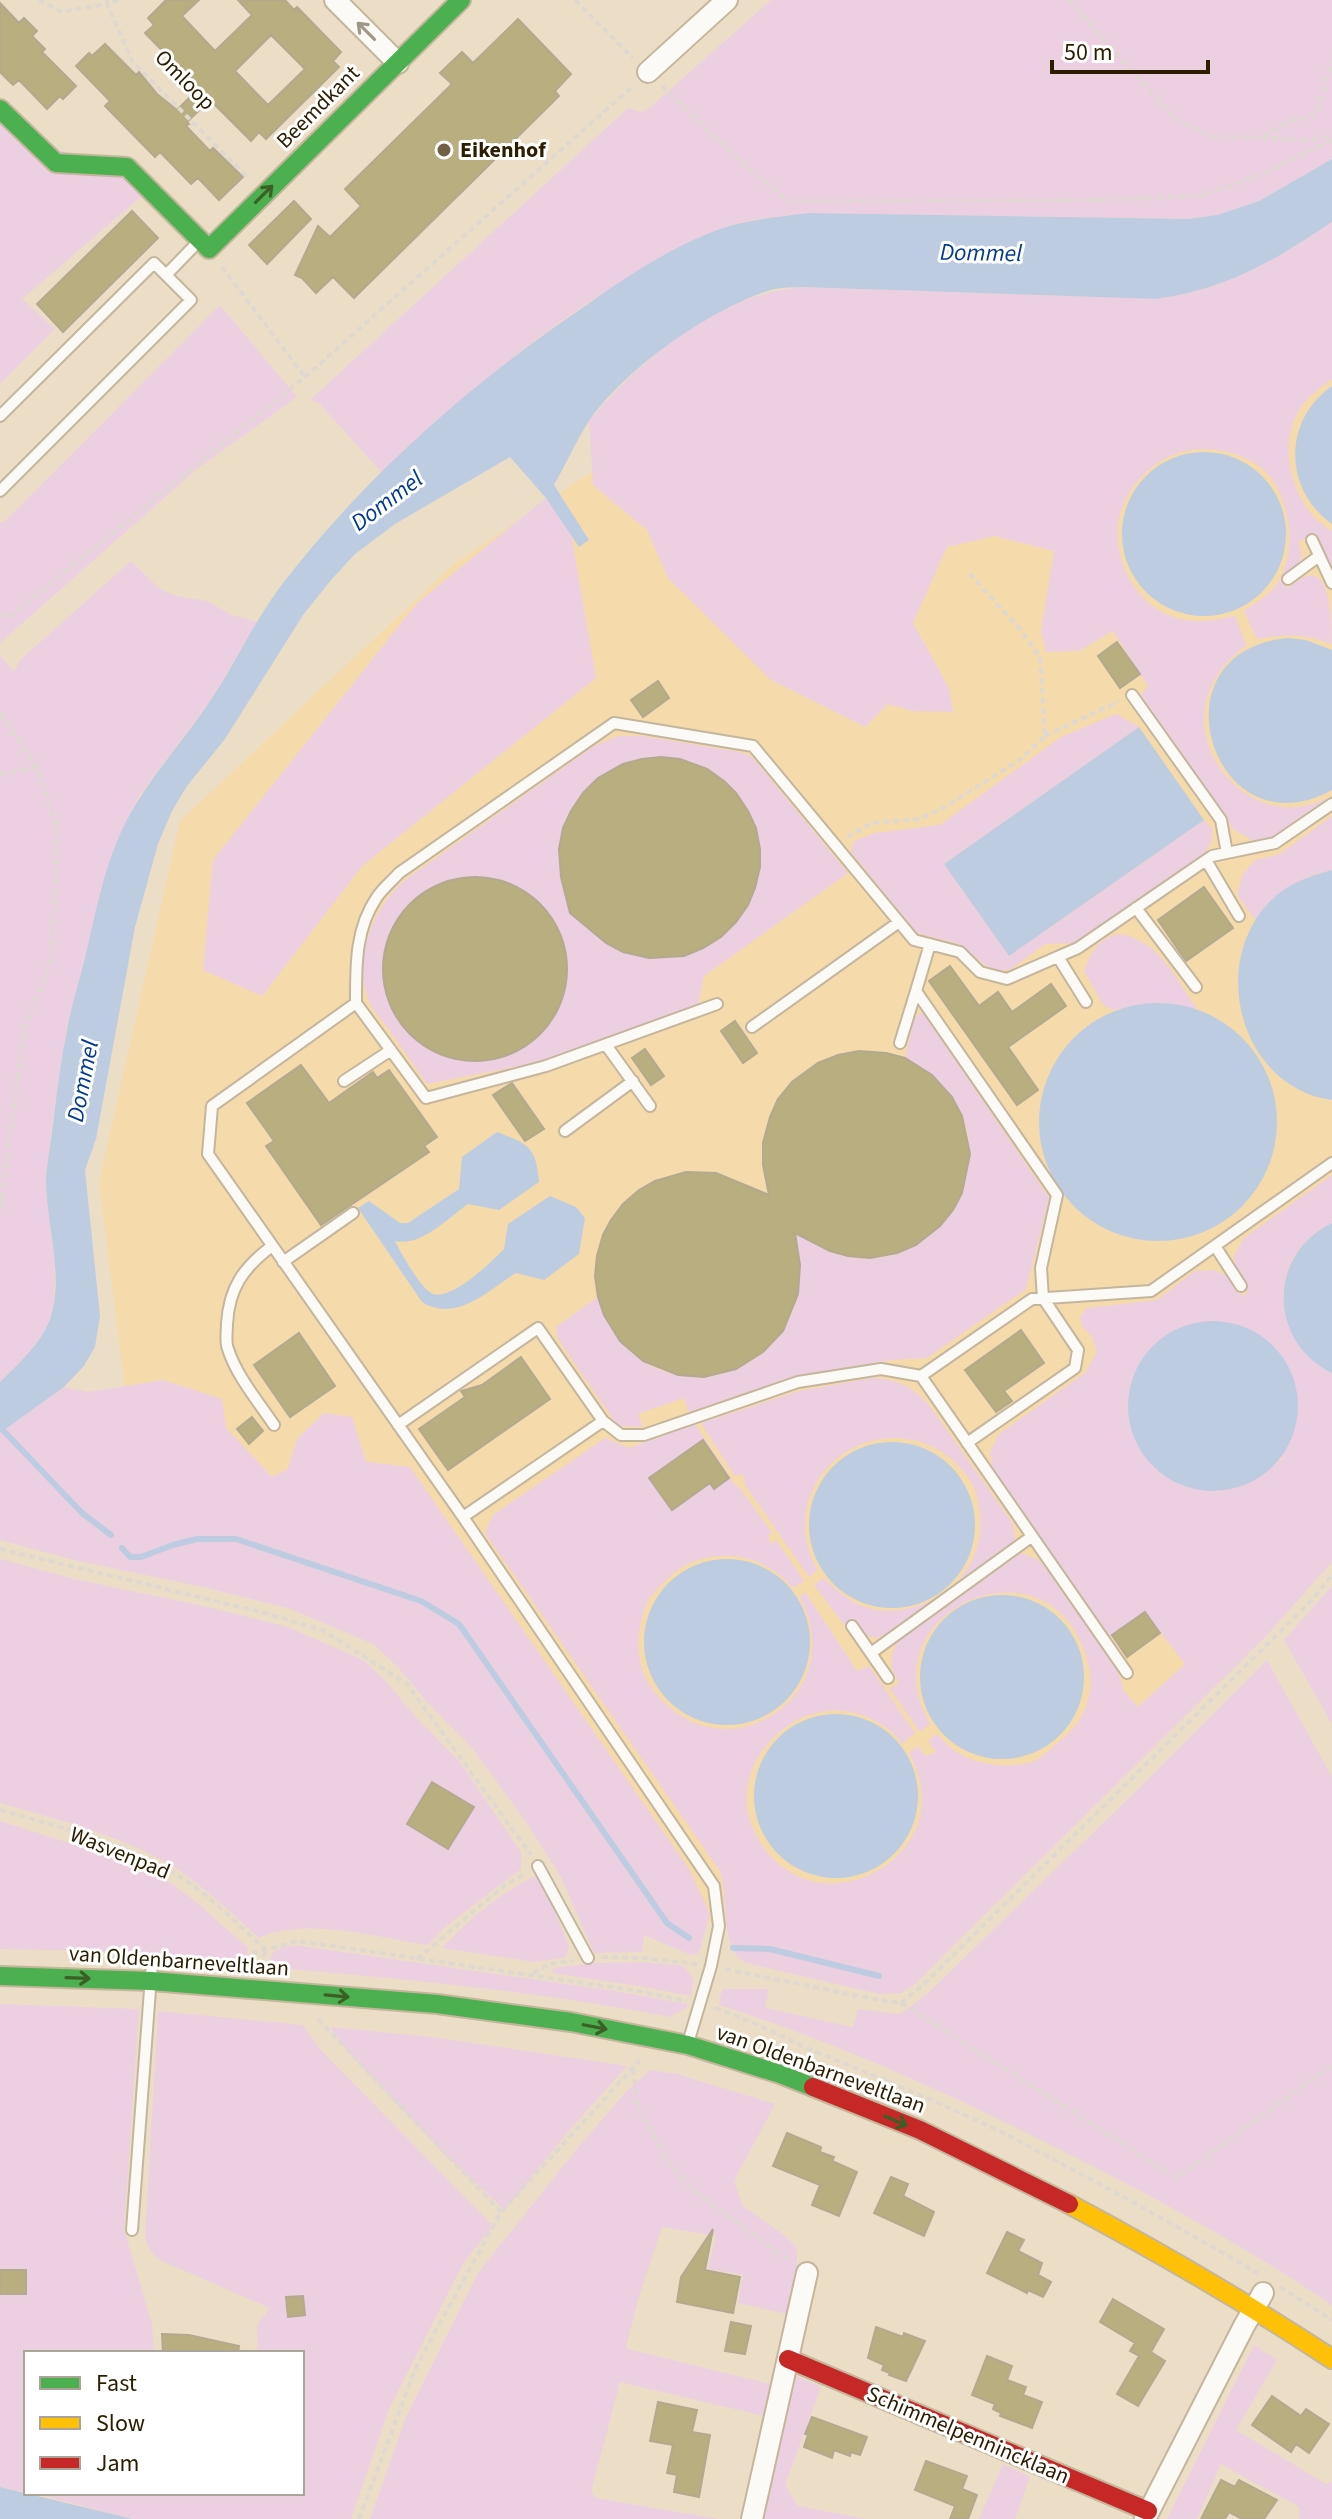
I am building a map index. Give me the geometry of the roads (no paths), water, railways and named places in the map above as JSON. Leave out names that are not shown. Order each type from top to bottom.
[{"type":"main road","name":"Beemdkant","points":[[204,244],[264,194],[461,0]]},
{"type":"main road","points":[[0,109],[56,163],[127,167],[204,244]]},
{"type":"main road","name":"van Oldenbarneveltlaan","points":[[147,1969],[690,2036],[933,2137],[1040,2188],[1168,2257],[1261,2297],[1332,2359]]},
{"type":"main road","name":"van Oldenbarneveltlaan","points":[[0,1976],[147,1969],[237,1970]]},
{"type":"main road","name":"van Oldenbarneveltlaan","points":[[305,1975],[438,1987],[572,2005],[822,2071]]},
{"type":"main road","name":"van Oldenbarneveltlaan","points":[[888,2098],[983,2141]]},
{"type":"main road","name":"Schimmelpennincklaan","points":[[788,2359],[1147,2515]]},
{"type":"street","points":[[335,0],[398,63]]},
{"type":"street","points":[[648,72],[727,0]]},
{"type":"street","points":[[752,2519],[807,2273]]},
{"type":"street","points":[[1147,2515],[1261,2297]]},
{"type":"lane","points":[[166,275],[204,244]]},
{"type":"lane","points":[[0,416],[154,263],[191,300],[0,491]]},
{"type":"lane","points":[[1312,540],[1332,583]]},
{"type":"lane","points":[[1288,579],[1319,556]]},
{"type":"lane","points":[[1132,695],[1221,820],[1227,853]]},
{"type":"lane","points":[[717,1004],[546,1066],[426,1098],[356,1003],[356,960],[362,925],[377,897],[399,873],[614,723],[753,746],[914,940],[960,952],[980,972],[1007,979],[1078,948],[1212,856],[1275,843],[1332,804]]},
{"type":"lane","points":[[1206,860],[1239,916]]},
{"type":"lane","points":[[1136,908],[1196,987]]},
{"type":"lane","points":[[752,1027],[899,922]]},
{"type":"lane","points":[[900,1043],[930,944]]},
{"type":"lane","points":[[1058,957],[1086,1002]]},
{"type":"lane","points":[[916,991],[1057,1195],[1041,1268],[1043,1298],[1078,1350],[1075,1368],[967,1443]]},
{"type":"lane","points":[[356,1003],[212,1106],[208,1154],[463,1517],[714,1886],[719,1926],[711,1966],[690,2036]]},
{"type":"lane","points":[[606,1045],[650,1106]]},
{"type":"lane","points":[[344,1081],[391,1050]]},
{"type":"lane","points":[[565,1131],[633,1081]]},
{"type":"lane","points":[[398,1425],[538,1328],[603,1421],[621,1435],[644,1435],[798,1382],[881,1369],[921,1376],[1032,1299],[1151,1291],[1332,1163]]},
{"type":"lane","points":[[283,1262],[353,1213]]},
{"type":"lane","points":[[272,1246],[237,1282],[228,1302],[226,1347],[241,1376],[274,1425]]},
{"type":"lane","points":[[1215,1246],[1241,1286]]},
{"type":"lane","points":[[921,1376],[1127,1673]]},
{"type":"lane","points":[[463,1517],[603,1421]]},
{"type":"lane","points":[[871,1653],[1031,1537]]},
{"type":"lane","points":[[852,1626],[888,1678]]},
{"type":"lane","points":[[538,1866],[588,1958]]},
{"type":"lane","points":[[132,2230],[147,1969]]},
{"type":"water","name":"Dommel","points":[[1332,159],[1332,222],[1248,272],[1182,294],[1156,299],[801,287],[774,289],[747,299],[696,326],[647,361],[624,381],[589,421],[554,485],[589,540],[579,547],[546,498],[510,457],[395,524],[355,554],[303,615],[225,739],[187,786],[158,844],[135,927],[96,1139],[85,1170],[100,1316],[95,1347],[84,1366],[64,1387],[0,1433],[0,1382],[36,1344],[52,1313],[56,1275],[46,1178],[63,1050],[100,894],[115,847],[141,796],[212,698],[280,587],[383,470],[461,400],[543,336],[653,261],[726,227],[810,213],[1188,219],[1217,215],[1259,201]]},
{"type":"water","points":[[1332,386],[1332,524],[1304,492],[1295,455],[1304,417],[1316,400]]},
{"type":"water","points":[[1204,452],[1235,458],[1262,476],[1280,503],[1286,534],[1280,565],[1262,592],[1235,610],[1204,616],[1173,610],[1146,592],[1128,565],[1122,534],[1128,503],[1146,476],[1173,458]]},
{"type":"water","points":[[1288,638],[1306,640],[1332,650],[1332,790],[1290,803],[1255,796],[1229,774],[1213,743],[1209,709],[1219,676],[1245,651]]},
{"type":"water","points":[[1139,727],[1204,820],[1009,956],[944,864]]},
{"type":"water","points":[[1332,870],[1332,1100],[1299,1090],[1273,1071],[1254,1045],[1242,1015],[1238,983],[1242,951],[1255,921],[1283,890]]},
{"type":"water","points":[[1158,1003],[1181,1005],[1204,1012],[1242,1038],[1268,1076],[1275,1099],[1275,1145],[1268,1168],[1242,1206],[1204,1232],[1181,1239],[1158,1241],[1135,1239],[1112,1232],[1074,1206],[1048,1168],[1041,1145],[1039,1122],[1041,1099],[1048,1076],[1074,1038],[1112,1012],[1135,1005]]},
{"type":"water","points":[[497,1132],[528,1148],[536,1161],[539,1182],[499,1210],[468,1204],[424,1236],[405,1242],[395,1241],[416,1277],[427,1290],[439,1295],[459,1287],[504,1249],[508,1224],[550,1196],[576,1207],[585,1218],[579,1254],[544,1280],[516,1273],[471,1302],[447,1309],[435,1308],[422,1302],[358,1208],[369,1201],[400,1223],[408,1223],[459,1189],[462,1157]]},
{"type":"water","points":[[1332,1223],[1332,1373],[1311,1359],[1296,1341],[1287,1320],[1284,1298],[1287,1276],[1296,1255],[1311,1237]]},
{"type":"water","points":[[1213,1321],[1245,1328],[1273,1346],[1291,1374],[1298,1406],[1291,1438],[1273,1466],[1245,1484],[1213,1491],[1181,1484],[1153,1466],[1135,1438],[1128,1406],[1135,1374],[1153,1346],[1181,1328]]},
{"type":"water","points":[[892,1442],[924,1449],[950,1467],[968,1493],[975,1525],[968,1557],[950,1583],[924,1601],[892,1608],[860,1601],[834,1583],[816,1557],[809,1525],[816,1493],[834,1467],[860,1449]]},
{"type":"water","points":[[727,1559],[759,1566],[785,1584],[803,1610],[810,1642],[803,1674],[785,1700],[759,1718],[727,1725],[695,1718],[669,1700],[651,1674],[644,1642],[651,1610],[669,1584],[695,1566]]},
{"type":"water","points":[[1002,1595],[1033,1601],[1060,1619],[1078,1646],[1084,1677],[1078,1708],[1060,1735],[1033,1753],[1002,1759],[971,1753],[944,1735],[926,1708],[920,1677],[926,1646],[944,1619],[971,1601]]},
{"type":"water","points":[[836,1714],[867,1720],[894,1738],[912,1765],[918,1796],[912,1827],[894,1854],[867,1872],[836,1878],[805,1872],[778,1854],[760,1827],[754,1796],[760,1765],[778,1738],[805,1720]]},
{"type":"water","points":[[0,2487],[133,2519],[0,2519]]},
{"type":"waterway","points":[[0,1427],[82,1513],[111,1535]]},
{"type":"waterway","points":[[122,1548],[130,1557],[141,1557],[197,1539],[236,1539],[421,1601],[459,1624],[667,1923],[689,1938]]},
{"type":"waterway","points":[[733,1948],[770,1949],[879,1976]]},
{"type":"place","name":"Eikenhof","points":[[444,150]]}]
